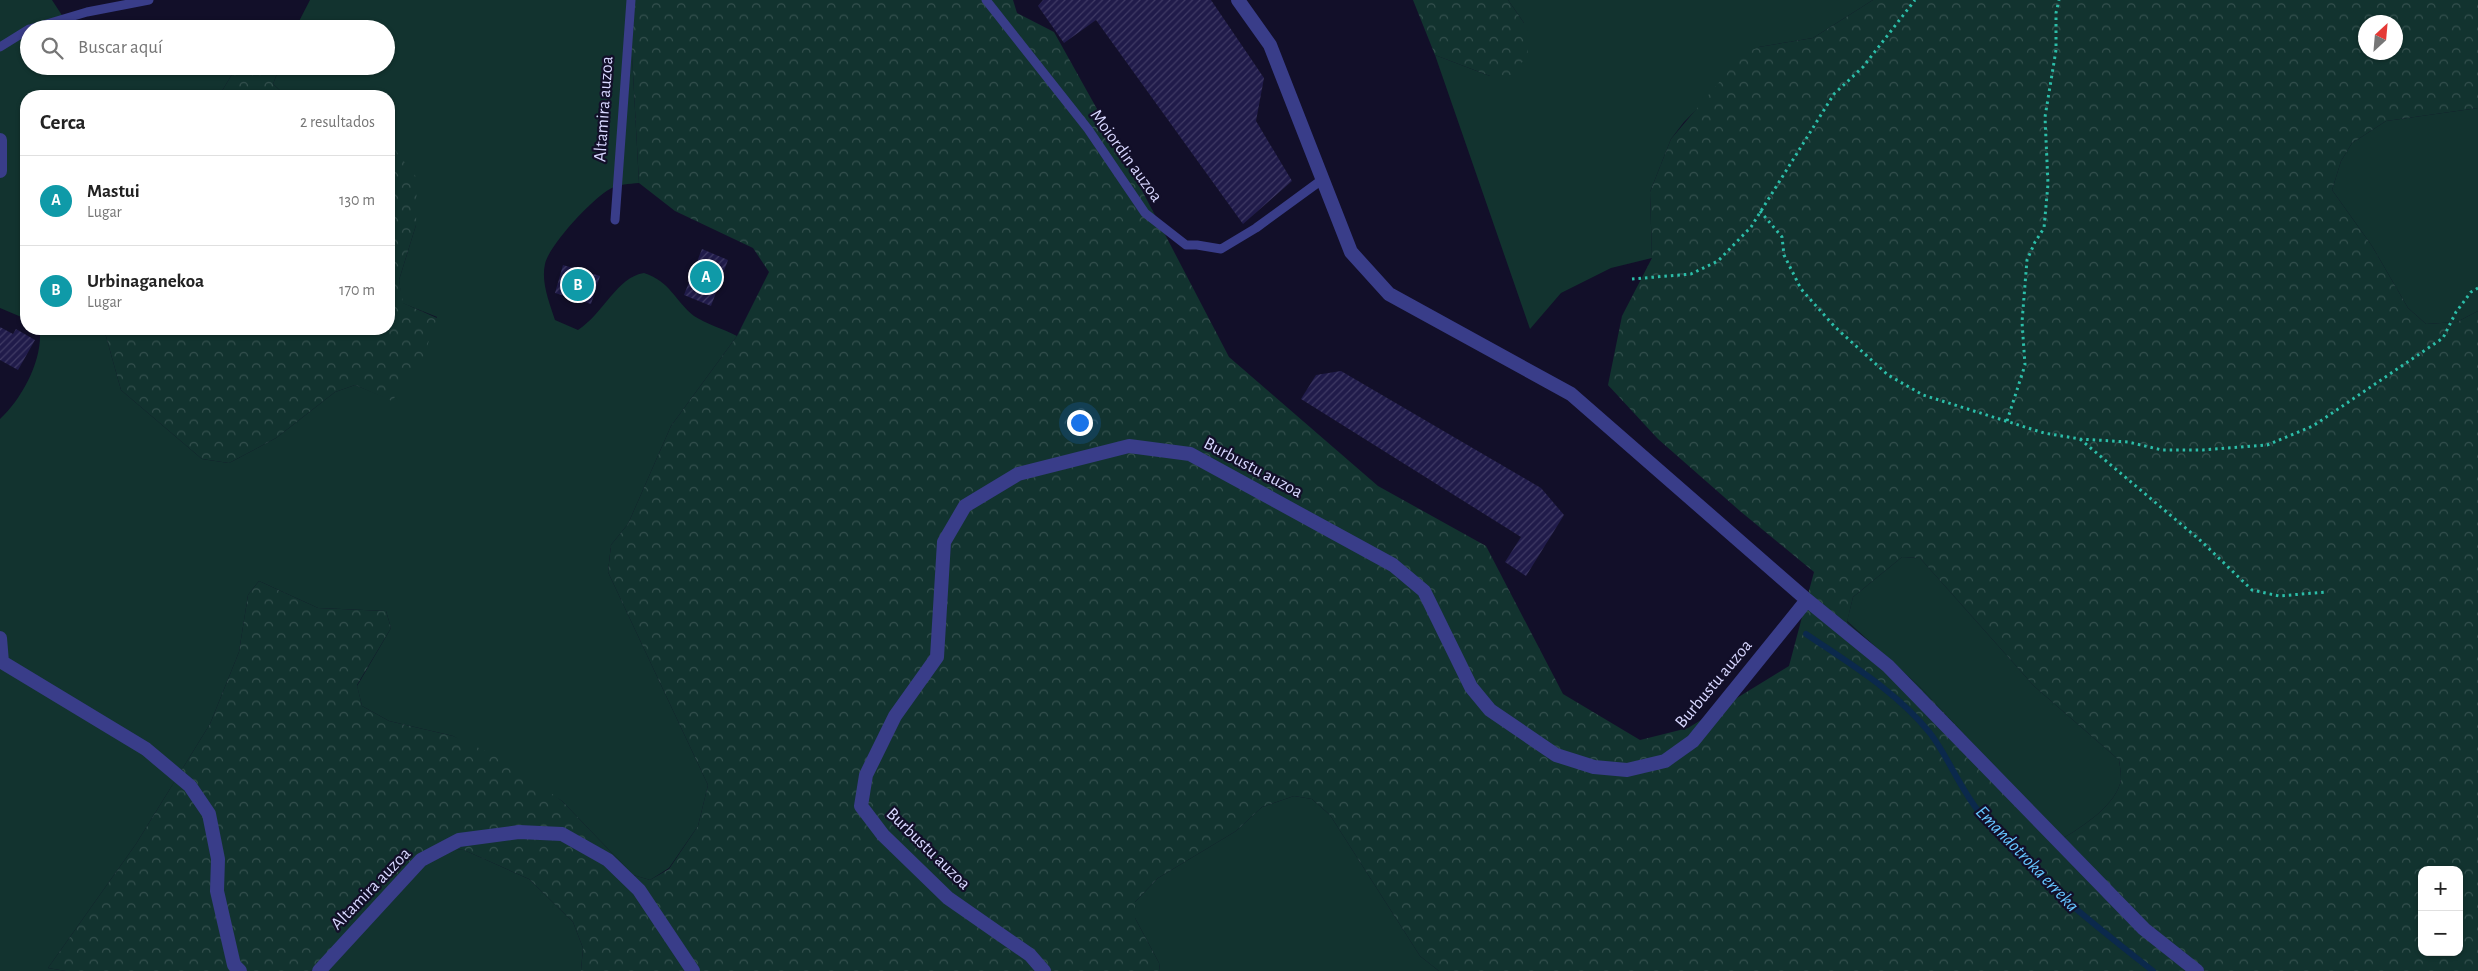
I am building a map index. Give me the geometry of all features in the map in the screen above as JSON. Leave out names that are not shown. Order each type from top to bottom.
[{"type":"street","points":[[1238,0],[1270,45],[1351,252],[1388,294],[1565,389],[1807,600],[1888,666],[2144,929],[2197,971]]},
{"type":"street","points":[[0,140],[0,171]]},
{"type":"street","name":"Burbustu auzoa","points":[[1044,971],[1030,955],[948,898],[883,834],[861,806],[866,775],[896,716],[937,657],[944,542],[964,506],[1018,474],[1128,446],[1190,454],[1392,565],[1424,591],[1471,687],[1490,710],[1556,755],[1594,767],[1628,770],[1665,761],[1693,742],[1807,600]]},
{"type":"street","points":[[0,638],[2,662],[146,749],[190,786],[209,814],[218,859],[217,891],[234,965],[240,971]]},
{"type":"street","name":"Altamira auzoa","points":[[319,971],[421,860],[459,840],[519,832],[562,834],[608,860],[639,890],[693,971]]},
{"type":"lane","points":[[60,20],[87,12],[149,0]]},
{"type":"lane","name":"Altamira auzoa","points":[[615,220],[631,0]]},
{"type":"lane","name":"Moiordin auzoa","points":[[986,0],[1088,129],[1145,212],[1186,246],[1197,245],[1222,249],[1256,228],[1323,179]]},
{"type":"lane","points":[[0,47],[20,35]]},
{"type":"path","points":[[1632,279],[1691,274],[1718,260],[1751,227],[1834,94],[1863,67],[1915,0]]},
{"type":"path","points":[[2007,421],[2025,365],[2022,322],[2027,260],[2034,242],[2044,228],[2048,184],[2045,117],[2056,50],[2059,0]]},
{"type":"path","points":[[1760,211],[1782,236],[1784,255],[1801,289],[1835,327],[1888,375],[1923,395],[2044,432],[2080,439],[2128,442],[2162,450],[2203,450],[2267,445],[2313,426],[2443,338],[2456,312],[2471,292],[2478,288]]},
{"type":"path","points":[[2080,439],[2201,541],[2252,590],[2279,596],[2326,592]]},
{"type":"green space","points":[[0,0],[52,0],[65,20],[20,20],[20,75],[232,75],[223,90],[20,90],[20,316],[0,308]]},
{"type":"green space","points":[[310,0],[629,0],[639,183],[613,187],[602,194],[583,212],[563,234],[548,256],[545,264],[544,278],[546,292],[555,320],[578,330],[595,315],[626,281],[644,273],[666,286],[694,316],[737,336],[671,426],[628,524],[611,545],[608,572],[708,785],[698,826],[669,868],[650,880],[633,875],[562,801],[453,736],[389,721],[362,706],[357,686],[391,628],[386,611],[318,608],[259,581],[248,595],[239,652],[210,724],[136,844],[48,968],[66,971],[0,971],[0,419],[15,402],[28,380],[37,357],[40,335],[106,335],[121,390],[202,459],[229,463],[276,438],[335,392],[355,385],[392,400],[437,317],[402,303],[399,280],[416,225],[395,160],[395,90],[280,90],[273,84],[276,75],[395,75],[395,20],[300,20]]},
{"type":"green space","points":[[629,0],[1013,0],[1017,13],[1054,32],[1135,177],[1229,357],[1378,486],[1486,546],[1563,694],[1640,740],[1688,728],[1789,666],[1814,572],[1740,511],[1658,439],[1608,385],[1622,316],[1652,258],[1650,192],[1671,139],[1744,53],[1759,47],[1813,38],[1873,0],[2478,0],[2478,108],[2386,121],[2352,143],[2341,161],[2332,190],[2372,246],[2408,308],[2426,324],[2457,322],[2478,311],[2478,971],[1439,971],[1420,956],[1330,815],[1312,799],[1294,796],[1262,807],[1236,831],[1158,878],[1135,902],[1135,918],[1159,963],[1160,971],[581,971],[583,948],[573,922],[529,879],[464,850],[440,847],[322,964],[310,971],[66,971],[48,968],[136,844],[210,724],[239,652],[248,595],[259,581],[318,608],[386,611],[391,628],[357,685],[362,706],[389,721],[453,736],[505,760],[562,801],[633,875],[650,880],[669,869],[698,826],[708,785],[608,572],[611,545],[628,524],[671,426],[737,336],[769,272],[753,248],[675,211],[639,183]],"holes":[[[1902,557],[1920,558],[2034,686],[2119,760],[2121,779],[2113,797],[2098,814],[2062,839],[1920,687],[1847,622],[1853,597]]]},
{"type":"green space","points":[[1413,0],[1508,0],[1524,23],[1528,55],[1512,75],[1490,76],[1435,55]]},
{"type":"green space","points":[[1508,0],[1873,0],[1813,38],[1759,47],[1684,122],[1671,139],[1650,192],[1652,258],[1611,268],[1561,293],[1530,329],[1435,55],[1490,76],[1524,23]]},
{"type":"green space","points":[[232,75],[276,75],[273,84],[280,90],[223,90]]},
{"type":"green space","points":[[2478,108],[2478,311],[2457,322],[2426,324],[2408,308],[2372,246],[2332,190],[2341,161],[2352,143],[2386,121]]},
{"type":"green space","points":[[395,150],[417,178],[416,225],[399,280],[403,303],[437,318],[423,358],[392,401],[355,385],[335,392],[276,438],[229,463],[202,459],[121,390],[106,335],[395,335]]},
{"type":"green space","points":[[1902,557],[1920,558],[2034,686],[2119,760],[2121,779],[2113,797],[2098,814],[2062,839],[1920,687],[1847,621],[1853,597]]},
{"type":"green space","points":[[1294,796],[1312,799],[1330,815],[1420,956],[1439,971],[1160,971],[1159,963],[1135,918],[1135,902],[1158,878],[1236,831],[1262,807]]},
{"type":"green space","points":[[440,847],[464,850],[529,879],[573,922],[583,948],[581,971],[310,971],[322,964]]},
{"type":"building","points":[[1043,0],[1211,0],[1264,78],[1256,121],[1292,181],[1243,224],[1096,20],[1064,43],[1038,6]]},
{"type":"building","points":[[702,249],[728,260],[711,306],[684,295]]},
{"type":"building","points":[[563,265],[600,276],[591,304],[555,293]]},
{"type":"building","points":[[0,327],[13,334],[16,329],[20,331],[20,335],[26,335],[35,340],[18,370],[0,360]]},
{"type":"building","points":[[1341,371],[1541,488],[1564,515],[1526,576],[1505,562],[1521,537],[1301,399],[1316,375]]},
{"type":"waterway","name":"Emandotroka erreka","points":[[1806,634],[1872,679],[1917,718],[1930,733],[1973,804],[2019,857],[2062,897],[2153,971]]},
{"type":"place","name":"Mastui","points":[[706,277]]},
{"type":"place","name":"Urbinaganekoa","points":[[578,285]]}]
